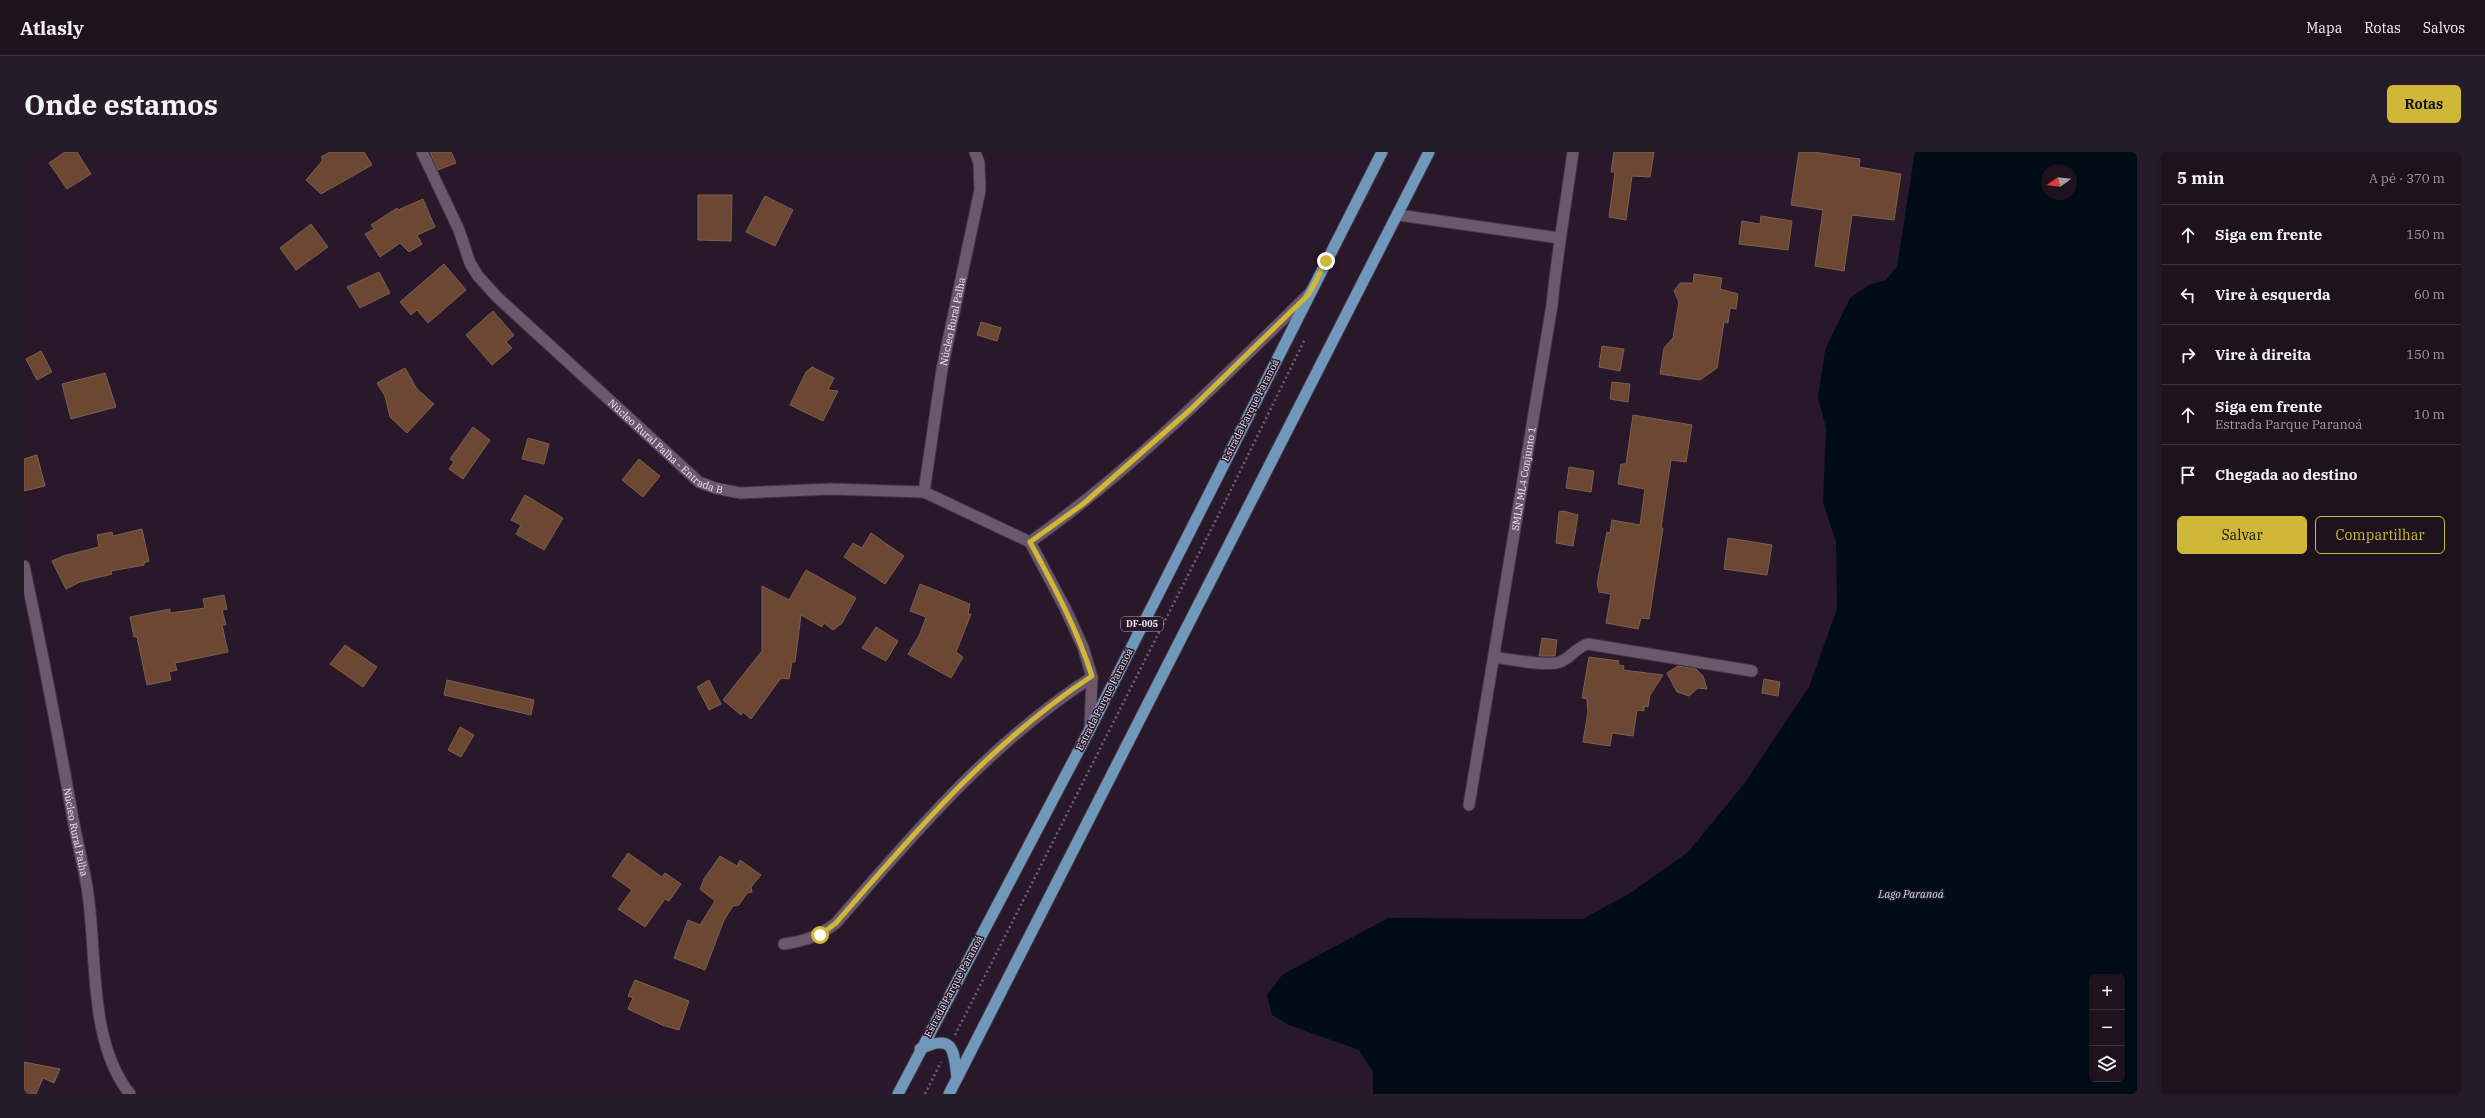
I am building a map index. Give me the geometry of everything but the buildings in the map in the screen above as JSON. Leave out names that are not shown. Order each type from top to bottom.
[{"type":"main road","name":"Estrada Parque Paranoá","points":[[898,1094],[920,1049],[1090,729],[1382,152]]},
{"type":"main road","points":[[950,1094],[1429,152]]},
{"type":"main road","points":[[920,1049],[940,1042],[950,1045],[954,1051],[957,1078]]},
{"type":"street","name":"Núcleo Rural Palha - Entrada B","points":[[422,152],[459,230],[470,263],[478,276],[497,297],[699,482],[715,488],[740,493],[830,489],[924,492],[1030,542]]},
{"type":"street","name":"Núcleo Rural Palha","points":[[924,492],[942,369],[980,190],[979,163],[975,152]]},
{"type":"street","name":"SMLN ML4 Conjunto 1","points":[[1469,805],[1552,305],[1559,238],[1564,215],[1573,152]]},
{"type":"street","points":[[1398,215],[1559,238]]},
{"type":"street","points":[[1090,729],[1092,676],[1083,648],[1065,608],[1030,542],[1083,504],[1148,448],[1309,294]]},
{"type":"street","name":"Núcleo Rural Palha","points":[[24,566],[47,674],[87,886],[100,1026],[109,1056],[130,1094]]},
{"type":"street","points":[[1494,657],[1554,664],[1569,657],[1578,646],[1588,644],[1752,671]]},
{"type":"street","points":[[784,944],[804,941],[820,935],[836,923],[926,820],[1006,740],[1056,700],[1092,676]]},
{"type":"path","points":[[925,1094],[1224,504],[1307,335]]},
{"type":"water","name":"Lago Paranoá","points":[[1915,152],[2137,152],[2137,1094],[1373,1094],[1373,1072],[1359,1050],[1289,1025],[1272,1015],[1267,995],[1282,975],[1388,918],[1583,919],[1632,892],[1688,852],[1744,784],[1809,687],[1837,609],[1836,542],[1823,502],[1826,428],[1818,398],[1825,350],[1850,298],[1869,285],[1886,280],[1897,266]]},
{"type":"route","points":[[820,935],[836,923],[926,820],[1006,740],[1056,700],[1092,676],[1083,648],[1065,608],[1030,542],[1083,504],[1190,410],[1309,294],[1326,261]]}]
